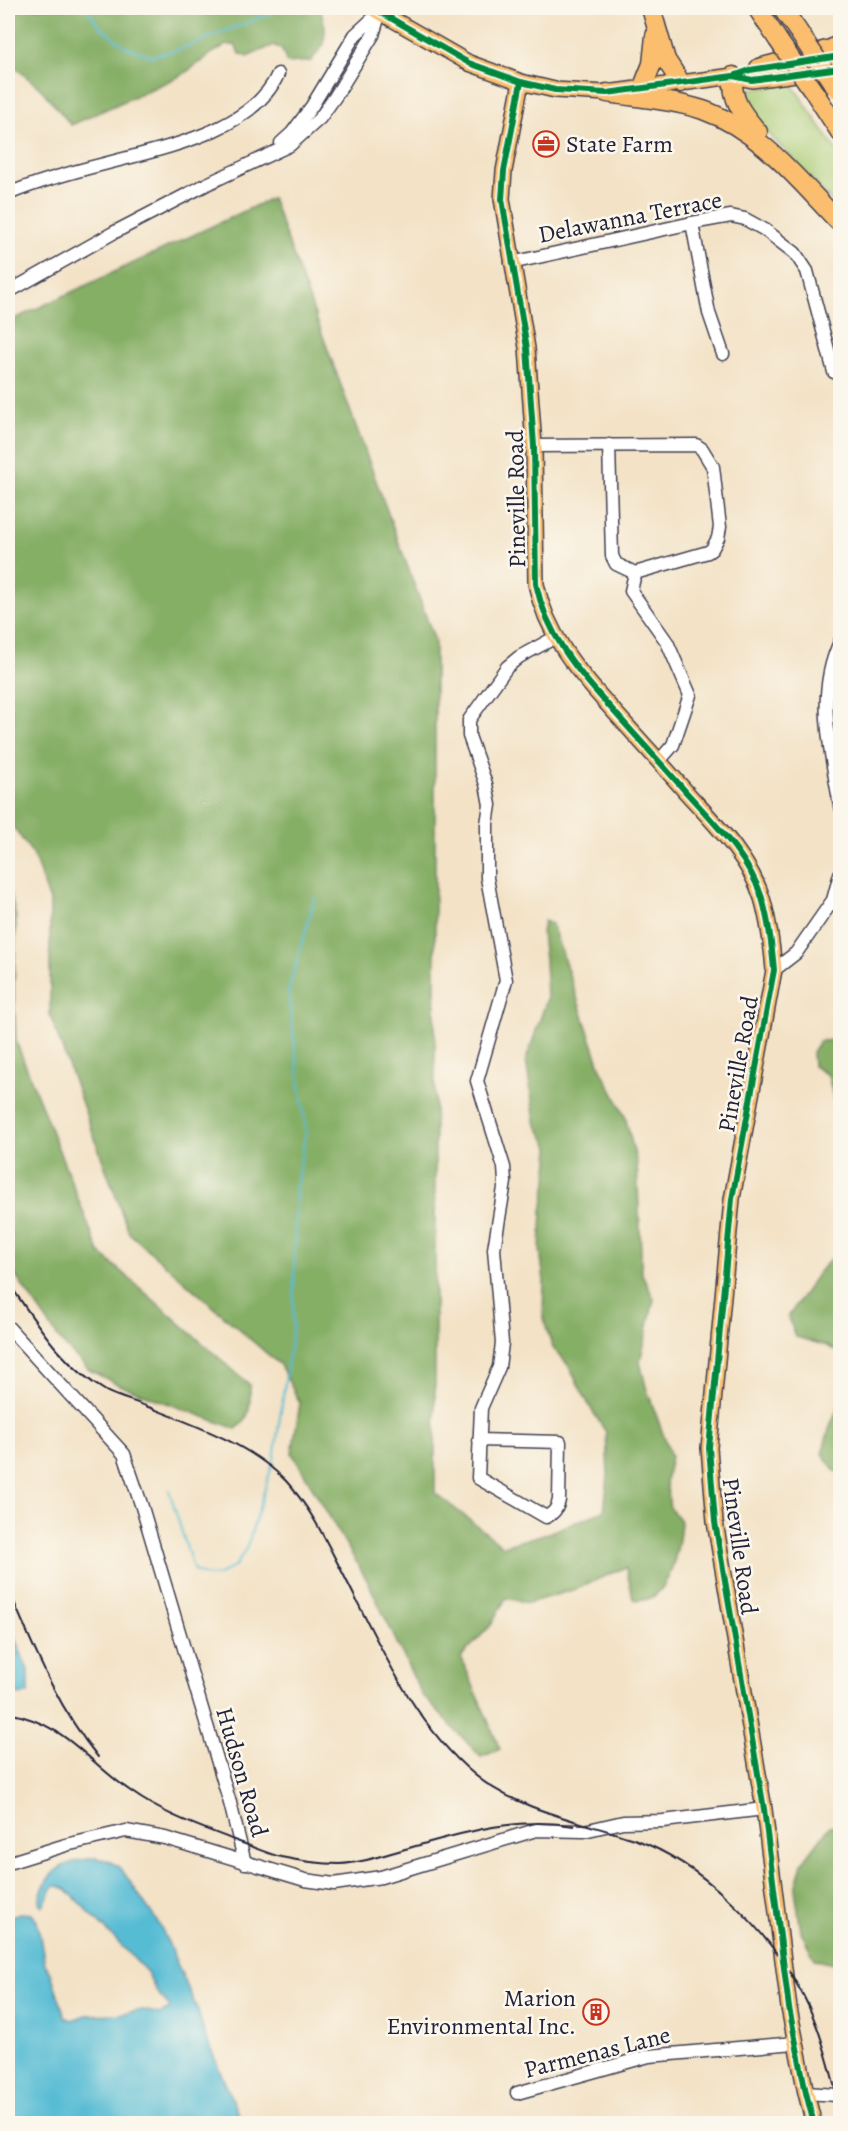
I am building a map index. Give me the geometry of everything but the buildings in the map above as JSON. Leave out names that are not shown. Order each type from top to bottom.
[{"type":"highway","points":[[651,8],[666,60],[681,83]]},
{"type":"highway","points":[[757,8],[840,132]]},
{"type":"highway","points":[[782,8],[838,92]]},
{"type":"highway","points":[[642,89],[652,64],[656,29]]},
{"type":"highway","points":[[759,68],[840,44]]},
{"type":"highway","points":[[733,76],[734,94],[741,113],[834,217]]},
{"type":"highway","points":[[607,93],[685,105],[730,122],[766,148],[834,217]]},
{"type":"main road","points":[[376,10],[469,63],[521,82],[555,90],[607,93],[642,89],[733,76],[759,68],[840,56]]},
{"type":"main road","points":[[733,76],[752,80],[840,68]]},
{"type":"main road","name":"Pineville Road","points":[[521,82],[504,171],[502,199],[527,348],[534,446],[536,584],[540,603],[556,637],[578,672],[721,831],[743,860],[761,897],[772,943],[774,970],[732,1199],[709,1448],[715,1522],[764,1809],[795,2043],[814,2124]]},
{"type":"street","points":[[8,292],[134,222],[290,145],[320,118],[373,35],[376,10]]},
{"type":"street","points":[[8,194],[80,170],[169,146],[217,129],[233,120],[272,89],[278,74]]},
{"type":"street","name":"Delawanna Terrace","points":[[511,263],[692,223],[731,216],[746,219],[795,253],[807,271],[834,372],[840,373]]},
{"type":"street","points":[[692,223],[709,313],[723,354]]},
{"type":"street","points":[[534,446],[696,445],[702,448],[712,467],[720,527],[718,538],[712,549],[684,560],[635,573],[616,564],[612,556],[609,446]]},
{"type":"street","points":[[635,573],[630,591],[667,642],[690,695],[673,745],[659,761]]},
{"type":"street","points":[[479,1440],[560,1442],[557,1509],[546,1517],[478,1478],[479,1440],[481,1408],[499,1367],[502,1343],[494,1249],[505,1182],[504,1167],[477,1081],[506,980],[487,879],[487,824],[490,805],[486,784],[469,736],[469,720],[507,667],[519,657],[556,637]]},
{"type":"street","points":[[840,642],[834,655],[827,684],[826,707],[828,735],[840,806]]},
{"type":"street","points":[[774,970],[796,953],[833,900],[840,874]]},
{"type":"street","name":"Hudson Road","points":[[8,1327],[124,1454],[230,1803],[245,1863],[321,1883],[356,1881],[381,1877],[536,1830],[584,1832],[623,1822],[663,1821],[764,1809]]},
{"type":"street","points":[[8,1863],[66,1845],[126,1831],[165,1838],[245,1863]]},
{"type":"street","name":"Parmenas Lane","points":[[517,2093],[649,2056],[795,2043]]},
{"type":"street","points":[[806,2093],[837,2095],[840,2098]]},
{"type":"green space","points":[[8,8],[320,8],[325,27],[324,44],[311,61],[287,63],[282,50],[274,45],[247,57],[239,53],[235,45],[226,45],[182,75],[71,125],[42,90],[8,61]]},
{"type":"green space","points":[[792,84],[840,156],[840,210],[743,106],[737,91]]},
{"type":"green space","points":[[272,198],[435,641],[435,1493],[503,1546],[548,1533],[604,1511],[608,1476],[606,1432],[568,1365],[553,1348],[543,1318],[544,1281],[540,1249],[550,1148],[535,1122],[526,1060],[547,999],[542,933],[544,921],[552,924],[601,1069],[625,1116],[637,1164],[642,1274],[654,1299],[640,1362],[646,1387],[671,1456],[666,1481],[670,1508],[681,1522],[678,1546],[670,1574],[663,1586],[655,1595],[645,1600],[633,1599],[626,1567],[573,1590],[528,1603],[506,1598],[491,1625],[461,1657],[500,1749],[481,1757],[422,1695],[367,1580],[292,1453],[300,1403],[280,1365],[129,1233],[50,1015],[50,901],[33,854],[8,820],[8,324],[12,320]]},
{"type":"green space","points":[[8,885],[16,917],[14,992],[16,1041],[99,1252],[250,1385],[247,1415],[236,1429],[119,1385],[89,1370],[62,1343],[8,1265]]},
{"type":"green space","points":[[840,1040],[840,1178],[835,1156],[837,1113],[828,1075],[813,1066],[812,1052],[819,1041]]},
{"type":"green space","points":[[840,1249],[840,1353],[827,1346],[796,1337],[788,1317],[818,1273]]},
{"type":"green space","points":[[840,1404],[840,1472],[835,1471],[822,1453],[831,1423]]},
{"type":"green space","points":[[840,1824],[840,1964],[815,1959],[801,1932],[795,1889],[802,1863],[830,1826]]},
{"type":"water","points":[[8,1622],[28,1670],[28,1694],[8,1695]]},
{"type":"water","points":[[94,1858],[107,1860],[120,1867],[161,1927],[198,2011],[204,2033],[242,2123],[8,2123],[8,1917],[20,1913],[32,1914],[37,1921],[45,1964],[51,1973],[65,2017],[72,2020],[86,2015],[119,2014],[143,2010],[160,2014],[170,2009],[158,1994],[147,1972],[66,1889],[53,1887],[43,1906],[39,1903],[46,1883],[57,1870],[73,1862]]},
{"type":"waterway","points":[[86,8],[100,27],[126,47],[151,56],[178,50],[284,8]]},
{"type":"waterway","points":[[169,1490],[194,1571],[207,1576],[219,1575],[236,1565],[247,1547],[274,1459],[293,1326],[296,1187],[306,1132],[288,992],[315,898]]},
{"type":"railway","points":[[8,1282],[51,1342],[76,1369],[90,1380],[106,1391],[182,1420],[239,1446],[272,1468],[286,1481],[302,1500],[315,1521],[381,1649],[413,1704],[452,1753],[475,1775],[492,1787],[530,1806],[634,1839],[659,1850],[709,1882],[732,1902],[772,1947],[803,1995],[820,2035],[840,2106]]},
{"type":"railway","points":[[8,1588],[58,1696],[98,1757]]},
{"type":"railway","points":[[8,1713],[28,1718],[61,1735],[116,1780],[156,1807],[207,1830],[288,1858],[310,1862],[348,1863],[489,1828],[531,1823],[574,1826]]},
{"type":"cycle path","points":[[373,8],[469,63],[521,82],[555,90],[607,93],[733,76],[752,80],[840,68]]},
{"type":"cycle path","points":[[736,75],[750,70],[840,56]]},
{"type":"cycle path","points":[[521,82],[504,171],[502,199],[527,348],[534,446],[536,584],[541,602],[555,635],[575,665],[719,828],[749,868],[762,898],[771,943],[774,970],[732,1199],[709,1448],[715,1522],[764,1809],[789,2008],[814,2124]]},
{"type":"place","name":"State Farm","points":[[546,144]]},
{"type":"place","name":"Marion Environmental Inc.","points":[[596,2012]]}]
